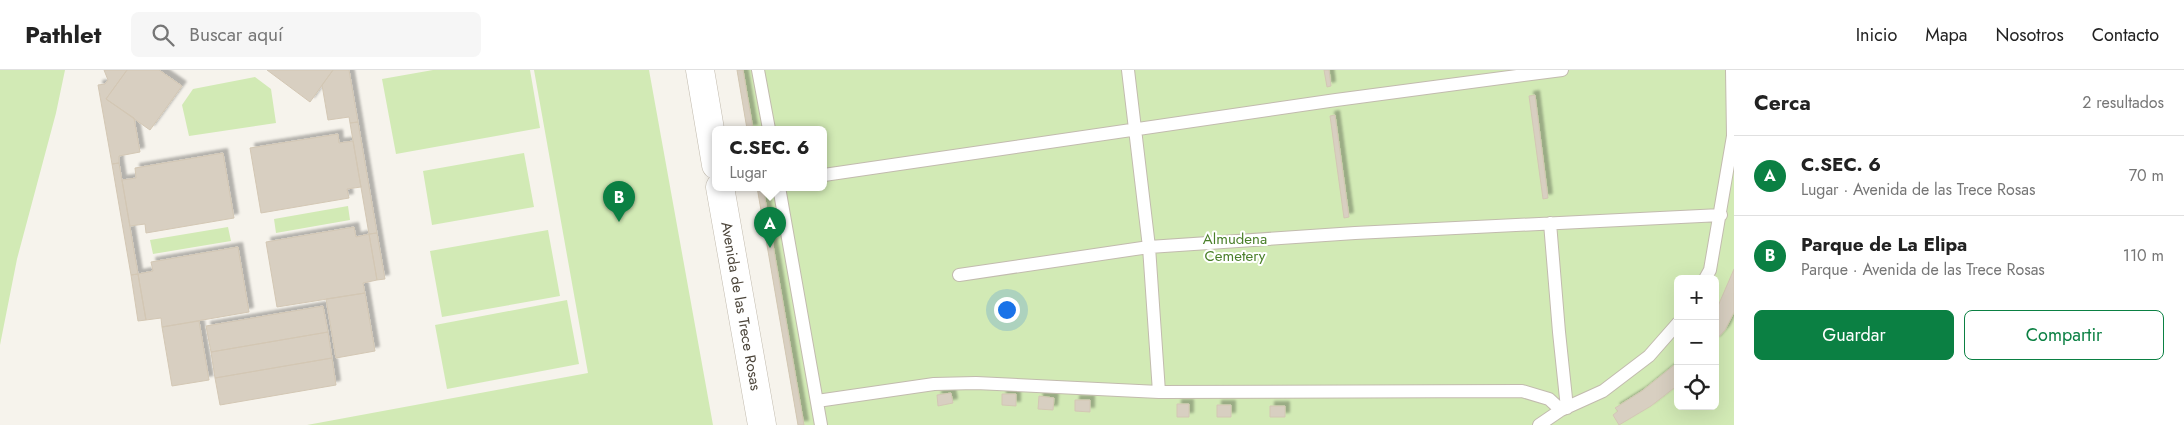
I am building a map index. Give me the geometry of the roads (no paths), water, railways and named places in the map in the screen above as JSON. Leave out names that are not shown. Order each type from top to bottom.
[{"type":"street","points":[[700,73],[712,142]]},
{"type":"street","name":"Avenida de las Trece Rosas","points":[[721,191],[762,425]]},
{"type":"lane","points":[[758,70],[768,126]]},
{"type":"lane","points":[[1128,70],[1149,247],[1159,392]]},
{"type":"lane","points":[[827,175],[1136,129],[1562,70]]},
{"type":"lane","points":[[1707,275],[1710,270],[1721,215],[1733,136],[1732,70]]},
{"type":"lane","points":[[780,191],[821,425]]},
{"type":"lane","points":[[959,275],[1149,247],[1550,223],[1721,215]]},
{"type":"lane","points":[[1550,223],[1564,409]]},
{"type":"lane","points":[[1539,425],[1564,409],[1603,391],[1649,356],[1674,328]]},
{"type":"lane","points":[[817,400],[934,384],[976,383],[1159,392],[1522,391],[1549,399],[1564,409]]},
{"type":"place","name":"Parque de La Elipa","points":[[619,222]]},
{"type":"place","name":"C.SEC. 6","points":[[770,248]]},
{"type":"park label","name":"Almudena Cemetery","points":[[1235,248]]}]
